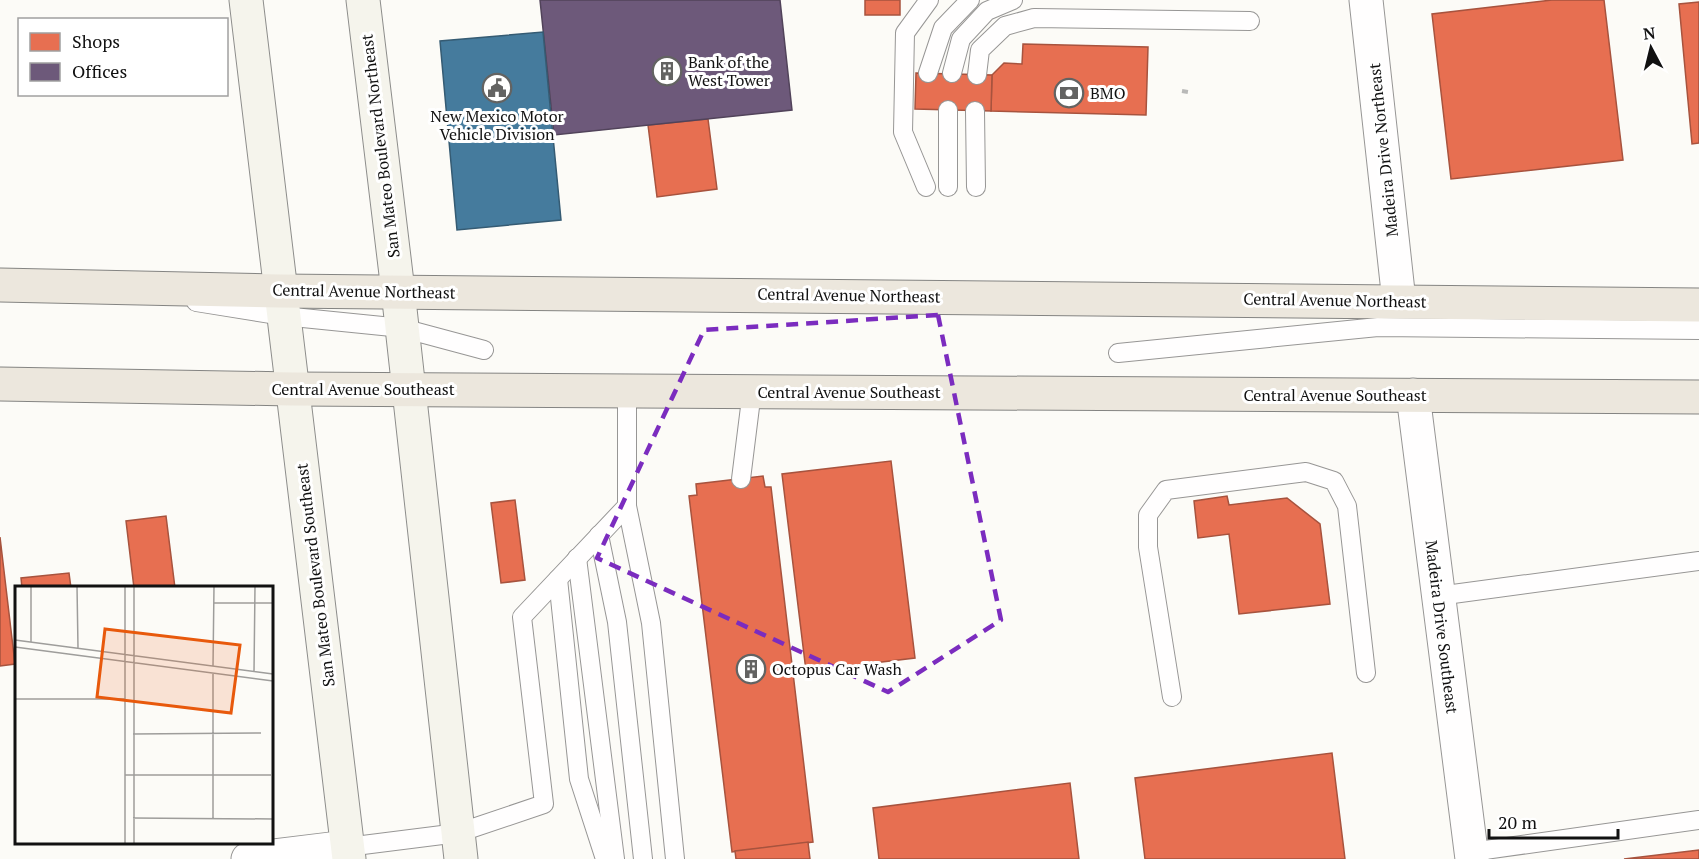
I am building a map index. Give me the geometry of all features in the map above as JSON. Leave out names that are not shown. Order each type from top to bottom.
[{"type":"main road","points":[[246,0],[281,303]]},
{"type":"main road","name":"San Mateo Boulevard Northeast","points":[[363,0],[398,291]]},
{"type":"main road","name":"Central Avenue Northeast","points":[[0,285],[281,303],[398,291],[1699,305]]},
{"type":"main road","points":[[398,291],[459,846]]},
{"type":"main road","name":"San Mateo Boulevard Southeast","points":[[281,303],[348,853]]},
{"type":"main road","name":"Central Avenue Southeast","points":[[0,384],[292,389],[1699,397]]},
{"type":"street","name":"Madeira Drive Northeast","points":[[1366,0],[1400,301]]},
{"type":"street","name":"Madeira Drive Southeast","points":[[1413,395],[1471,855]]},
{"type":"street","points":[[248,859],[348,853]]},
{"type":"lane","points":[[926,187],[903,132],[905,33],[930,0]]},
{"type":"lane","points":[[928,73],[943,28],[970,0]]},
{"type":"lane","points":[[951,74],[961,39],[987,10],[1013,0]]},
{"type":"lane","points":[[977,75],[980,50],[1005,26],[1034,18],[1250,21]]},
{"type":"lane","points":[[948,110],[948,187]]},
{"type":"lane","points":[[975,111],[976,187]]},
{"type":"lane","name":"Central Avenue Northeast","points":[[0,297],[281,303],[402,328],[484,350]]},
{"type":"lane","points":[[1118,353],[1378,327],[1699,330]]},
{"type":"lane","points":[[627,390],[627,506],[651,623],[675,859]]},
{"type":"lane","points":[[741,479],[752,391]]},
{"type":"lane","points":[[1172,697],[1148,547],[1149,515],[1166,490],[1306,472],[1334,481],[1347,506],[1366,673]]},
{"type":"lane","points":[[348,853],[459,846],[544,804],[522,617],[627,506]]},
{"type":"lane","points":[[599,535],[617,622],[643,859]]},
{"type":"lane","points":[[577,558],[615,859]]},
{"type":"lane","points":[[1438,596],[1699,561]]},
{"type":"lane","points":[[558,579],[579,779],[605,859]]},
{"type":"lane","points":[[1471,855],[1699,820]]},
{"type":"path","points":[[1182,92],[1188,92]]},
{"type":"highlighted area","points":[[938,315],[1001,620],[888,692],[597,558],[704,330]]},
{"type":"building: Shops","points":[[865,0],[900,0],[900,15],[865,15]]},
{"type":"building: Shops","points":[[1552,0],[1604,0],[1623,160],[1451,179],[1432,14]]},
{"type":"building: Shops","points":[[1699,2],[1699,143],[1692,144],[1679,4]]},
{"type":"building: Shops","name":"BMO","points":[[1023,44],[1148,47],[1146,115],[991,111],[992,75],[1004,63],[1022,64]]},
{"type":"building: Shops","points":[[916,73],[992,75],[991,111],[915,109]]},
{"type":"building: Shops","points":[[708,119],[717,189],[657,197],[648,125]]},
{"type":"building: Shops","points":[[891,461],[915,658],[806,671],[782,474]]},
{"type":"building: Shops","name":"Octopus Car Wash","points":[[763,476],[765,487],[771,487],[813,842],[732,852],[689,496],[697,495],[696,484]]},
{"type":"building: Shops","points":[[1227,496],[1229,505],[1287,498],[1320,524],[1330,604],[1239,614],[1229,534],[1198,538],[1194,501]]},
{"type":"building: Shops","points":[[515,500],[525,580],[501,583],[491,503]]},
{"type":"building: Shops","points":[[166,516],[175,586],[134,586],[126,521]]},
{"type":"building: Shops","points":[[0,537],[15,664],[0,666]]},
{"type":"building: Shops","points":[[69,573],[71,586],[22,586],[21,578]]},
{"type":"building: Shops","points":[[1332,753],[1345,859],[1145,859],[1135,778]]},
{"type":"building: Shops","points":[[1070,783],[1079,859],[879,859],[873,808]]},
{"type":"building: Shops","points":[[808,842],[810,859],[736,859],[735,851]]},
{"type":"building: Shops","points":[[1699,850],[1699,859],[1624,859]]},
{"type":"building: Offices","name":"Bank of the West Tower","points":[[540,0],[780,0],[792,110],[554,135]]},
{"type":"building: Public","name":"New Mexico Motor Vehicle Division","points":[[543,32],[561,220],[457,230],[440,41]]},
{"type":"place","name":"Bank of the West Tower","points":[[667,71]]},
{"type":"place","name":"New Mexico Motor Vehicle Division","points":[[497,88]]},
{"type":"place","name":"BMO","points":[[1069,93]]},
{"type":"place","name":"Octopus Car Wash","points":[[751,669]]}]
